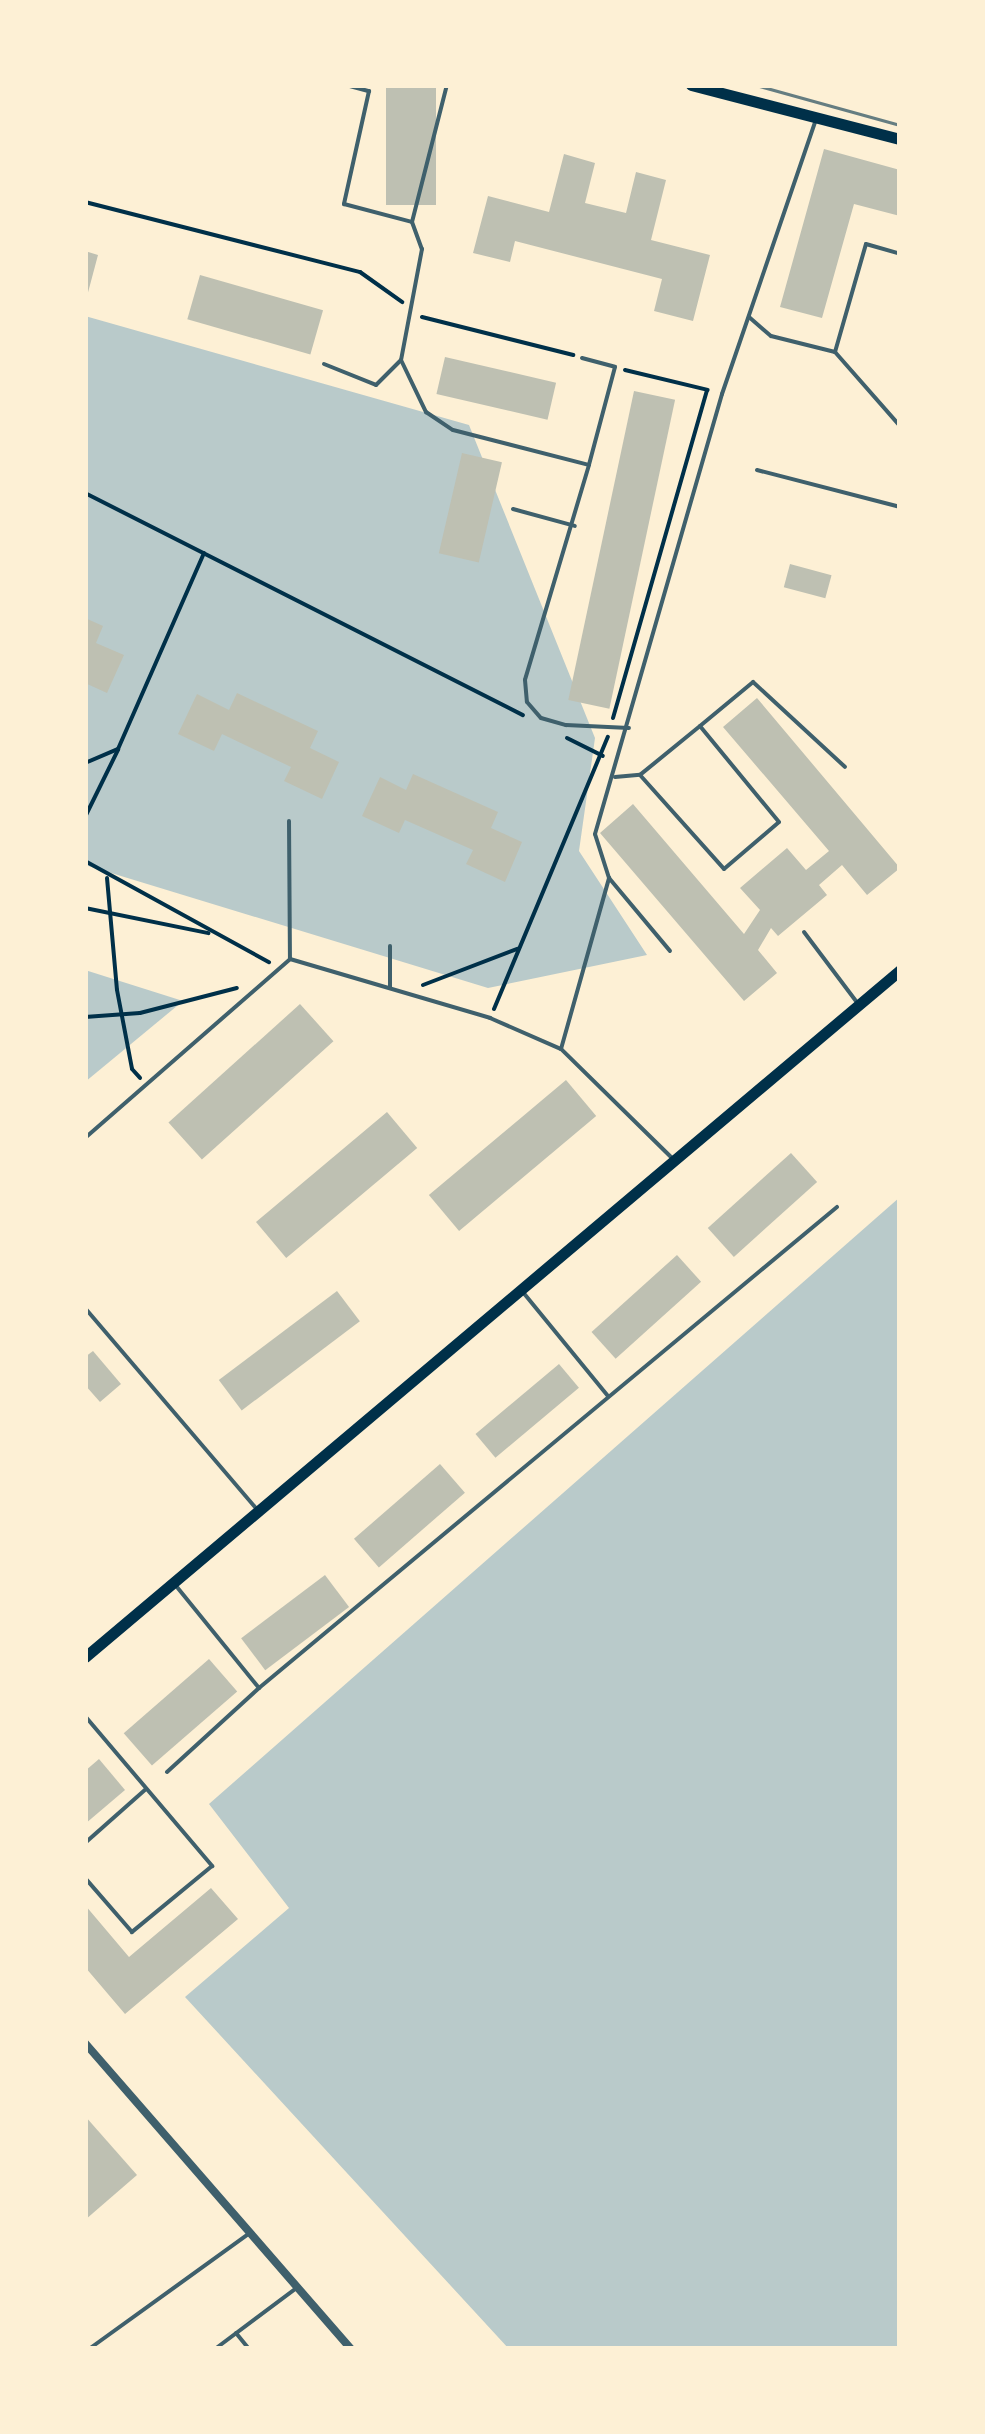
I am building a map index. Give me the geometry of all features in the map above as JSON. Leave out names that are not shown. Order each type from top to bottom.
[{"type":"main road","points":[[691,85],[900,140]]},
{"type":"main road","points":[[85,1657],[900,970]]},
{"type":"street","points":[[87,2050],[351,2349]]},
{"type":"lane","points":[[346,85],[370,91],[344,204],[412,222]]},
{"type":"lane","points":[[447,85],[412,222],[422,249],[401,360],[426,412],[452,430],[589,465]]},
{"type":"lane","points":[[670,951],[609,878],[595,834],[615,777],[722,394],[817,118]]},
{"type":"lane","points":[[835,352],[866,244],[900,254]]},
{"type":"lane","points":[[748,317],[770,336],[835,352],[900,426]]},
{"type":"lane","points":[[582,358],[615,367],[575,526],[525,680],[527,702],[541,718],[610,731],[629,728]]},
{"type":"lane","points":[[324,364],[376,385],[401,360]]},
{"type":"lane","points":[[757,470],[900,506]]},
{"type":"lane","points":[[512,509],[575,526]]},
{"type":"lane","points":[[615,777],[640,775],[753,682],[845,767]]},
{"type":"lane","points":[[640,775],[724,869],[779,822],[700,726]]},
{"type":"lane","points":[[85,1138],[290,959],[289,820]]},
{"type":"lane","points":[[561,1049],[609,878]]},
{"type":"lane","points":[[804,932],[859,1005]]},
{"type":"lane","points":[[390,946],[390,988]]},
{"type":"lane","points":[[290,959],[490,1018],[561,1049],[674,1160]]},
{"type":"lane","points":[[167,1772],[259,1688],[837,1207]]},
{"type":"lane","points":[[521,1290],[608,1396]]},
{"type":"lane","points":[[85,1308],[258,1511]]},
{"type":"lane","points":[[173,1583],[259,1688]]},
{"type":"lane","points":[[85,1716],[212,1866],[132,1932],[85,1878]]},
{"type":"lane","points":[[85,1843],[146,1789]]},
{"type":"lane","points":[[89,2349],[250,2233]]},
{"type":"lane","points":[[215,2349],[298,2287]]},
{"type":"lane","points":[[236,2334],[249,2349]]},
{"type":"path","points":[[85,202],[360,272],[409,312],[582,358]]},
{"type":"path","points":[[615,367],[722,394]]},
{"type":"path","points":[[490,1018],[603,756],[706,390]]},
{"type":"path","points":[[85,492],[534,720]]},
{"type":"path","points":[[85,817],[204,553]]},
{"type":"path","points":[[551,729],[603,756]]},
{"type":"path","points":[[85,762],[118,750]]},
{"type":"path","points":[[85,861],[107,877],[280,968]]},
{"type":"path","points":[[107,877],[107,912],[132,1070],[147,1084]]},
{"type":"path","points":[[85,908],[214,934]]},
{"type":"path","points":[[405,992],[519,948]]},
{"type":"path","points":[[86,1017],[122,1016],[269,978]]},
{"type":"shaded area","points":[[85,316],[469,425],[595,738],[579,851],[647,955],[488,988],[85,865]]},
{"type":"shaded area","points":[[85,970],[183,1001],[85,1082]]},
{"type":"shaded area","points":[[900,1197],[900,2349],[509,2349],[185,1997],[289,1908],[209,1804]]},
{"type":"building","points":[[386,85],[436,85],[436,205],[386,205]]},
{"type":"building","points":[[824,149],[900,170],[900,216],[854,204],[822,318],[780,307]]},
{"type":"building","points":[[564,154],[595,163],[585,203],[626,213],[636,172],[666,180],[651,240],[710,255],[693,321],[654,311],[662,279],[515,241],[510,262],[473,253],[488,196],[549,212]]},
{"type":"building","points":[[85,251],[98,255],[86,300],[85,299]]},
{"type":"building","points":[[200,275],[323,310],[310,354],[187,319]]},
{"type":"building","points":[[445,357],[556,383],[548,420],[436,394]]},
{"type":"building","points":[[634,391],[675,400],[609,709],[568,700]]},
{"type":"building","points":[[462,453],[502,462],[479,563],[439,553]]},
{"type":"building","points":[[790,564],[832,575],[825,598],[784,587]]},
{"type":"building","points":[[85,618],[103,626],[96,643],[124,655],[107,693],[85,683]]},
{"type":"building","points":[[237,693],[318,731],[310,748],[339,762],[322,799],[284,781],[291,767],[222,734],[214,751],[178,734],[197,694],[229,710]]},
{"type":"building","points":[[757,698],[900,868],[867,895],[842,865],[819,885],[827,895],[778,936],[771,928],[758,950],[777,973],[744,1001],[600,833],[633,804],[744,934],[760,910],[740,888],[787,848],[806,870],[829,851],[723,727]]},
{"type":"building","points":[[413,774],[498,812],[491,828],[522,842],[505,882],[466,864],[473,850],[405,820],[399,833],[362,816],[380,777],[406,790]]},
{"type":"building","points":[[300,1004],[333,1041],[202,1160],[168,1122]]},
{"type":"building","points":[[566,1080],[596,1116],[459,1231],[429,1195]]},
{"type":"building","points":[[387,1112],[417,1148],[286,1258],[256,1222]]},
{"type":"building","points":[[791,1153],[817,1182],[734,1257],[708,1228]]},
{"type":"building","points":[[677,1255],[701,1282],[616,1359],[592,1332]]},
{"type":"building","points":[[337,1291],[360,1321],[242,1410],[219,1380]]},
{"type":"building","points":[[93,1351],[121,1384],[100,1402],[85,1385],[85,1357]]},
{"type":"building","points":[[559,1364],[579,1388],[495,1458],[476,1434]]},
{"type":"building","points":[[440,1464],[465,1493],[379,1567],[354,1539]]},
{"type":"building","points":[[325,1575],[349,1607],[265,1670],[241,1638]]},
{"type":"building","points":[[209,1659],[237,1691],[152,1766],[124,1733]]},
{"type":"building","points":[[99,1759],[125,1790],[85,1824],[85,1771]]},
{"type":"building","points":[[211,1888],[238,1919],[125,2014],[85,1967],[85,1905],[129,1957]]},
{"type":"building","points":[[85,2116],[137,2175],[85,2220]]},
{"type":"tram line","points":[[756,85],[900,125]]}]
